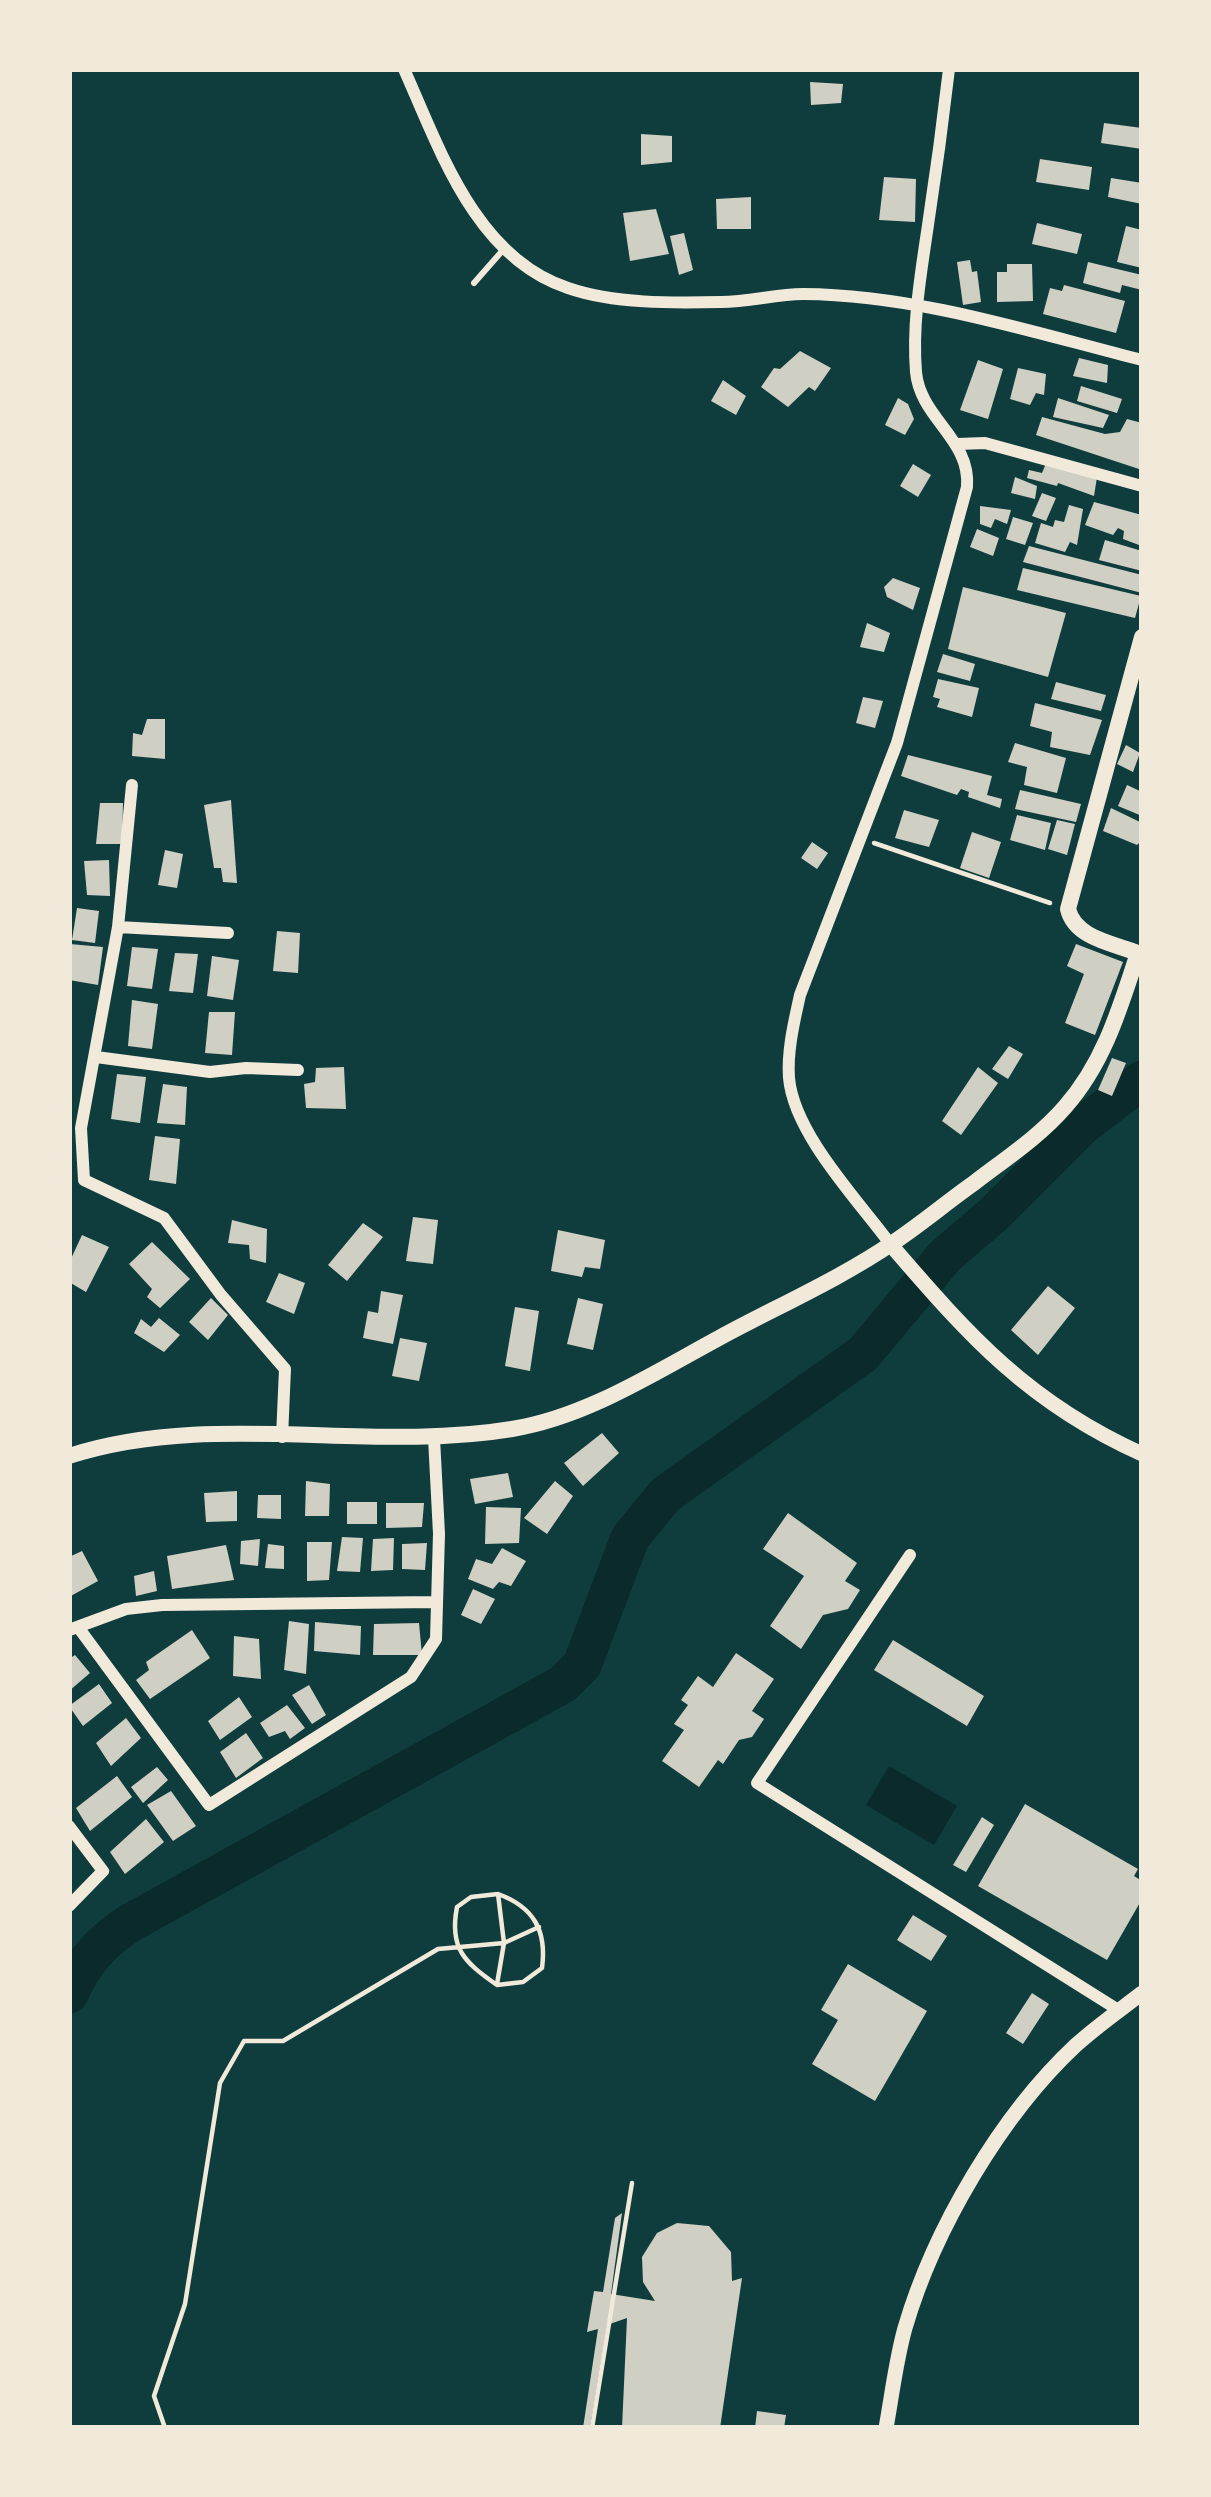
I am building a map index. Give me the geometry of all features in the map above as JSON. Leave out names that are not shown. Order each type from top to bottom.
[{"type":"main road","points":[[69,1456],[136,1442],[206,1436],[434,1438],[514,1429],[561,1416],[620,1391],[891,1244],[1024,1145],[1064,1108],[1091,1072],[1113,1029],[1140,953],[1082,932],[1071,922],[1068,909],[1142,639]]},
{"type":"street","points":[[404,69],[481,224],[503,250],[532,272],[569,289],[726,302],[801,294],[916,304],[1142,360]]},
{"type":"street","points":[[949,69],[916,304],[918,388],[957,444],[966,464],[967,487],[897,743],[800,995],[789,1080],[810,1133],[944,1310],[1022,1384],[1142,1454]]},
{"type":"street","points":[[957,444],[985,442],[1142,486]]},
{"type":"street","points":[[132,785],[118,927],[76,1180],[164,1218],[221,1295],[285,1369],[282,1437]]},
{"type":"street","points":[[118,927],[228,933]]},
{"type":"street","points":[[96,1057],[210,1072],[298,1070]]},
{"type":"street","points":[[434,1438],[439,1534],[436,1639],[411,1677],[209,1804],[73,1629],[126,1609],[162,1605],[436,1602]]},
{"type":"street","points":[[910,1556],[757,1783],[1120,2011]]},
{"type":"street","points":[[69,1826],[103,1871],[69,1906]]},
{"type":"street","points":[[886,2428],[905,2328],[939,2239],[971,2179],[1016,2116],[1076,2046],[1142,1993]]},
{"type":"lane","points":[[473,283],[503,250]]},
{"type":"path","points":[[863,839],[1068,909]]},
{"type":"path","points":[[496,1984],[504,1943],[498,1894]]},
{"type":"path","points":[[498,1894],[517,1901],[539,1927],[546,1940],[542,1968],[523,1982],[496,1984],[472,1967],[452,1932],[457,1907],[471,1897],[498,1894]]},
{"type":"path","points":[[165,2428],[154,2396],[185,2304],[220,2083],[244,2041],[283,2041],[438,1949],[504,1943],[539,1927]]},
{"type":"path","points":[[592,2428],[632,2183]]},
{"type":"path","points":[[586,2386],[599,2387]]},
{"type":"water","points":[[889,1766],[957,1806],[934,1845],[866,1805]]},
{"type":"building","points":[[810,82],[843,84],[841,103],[811,105]]},
{"type":"building","points":[[1104,123],[1142,128],[1142,149],[1101,143]]},
{"type":"building","points":[[641,134],[672,136],[672,162],[641,165]]},
{"type":"building","points":[[1040,159],[1092,167],[1089,190],[1036,182]]},
{"type":"building","points":[[884,177],[916,179],[915,222],[879,220]]},
{"type":"building","points":[[1111,178],[1142,183],[1142,204],[1108,197]]},
{"type":"building","points":[[751,197],[751,229],[717,229],[716,199]]},
{"type":"building","points":[[656,209],[669,254],[630,261],[623,213]]},
{"type":"building","points":[[1037,223],[1082,234],[1077,254],[1032,244]]},
{"type":"building","points":[[1126,226],[1142,230],[1142,268],[1117,262]]},
{"type":"building","points":[[684,233],[693,270],[679,275],[670,236]]},
{"type":"building","points":[[970,260],[972,272],[977,271],[981,302],[963,305],[957,262]]},
{"type":"building","points":[[1088,262],[1142,275],[1142,290],[1122,285],[1120,293],[1083,283]]},
{"type":"building","points":[[1007,264],[1032,264],[1033,301],[997,302],[997,272],[1007,272]]},
{"type":"building","points":[[1064,285],[1125,301],[1116,333],[1043,314],[1050,288],[1062,291]]},
{"type":"building","points":[[800,351],[831,368],[815,391],[809,387],[788,407],[761,387],[774,368],[780,369]]},
{"type":"building","points":[[1079,358],[1108,365],[1107,383],[1073,376]]},
{"type":"building","points":[[978,360],[1003,369],[988,419],[960,410]]},
{"type":"building","points":[[1018,368],[1046,374],[1044,395],[1036,393],[1030,405],[1010,399]]},
{"type":"building","points":[[723,380],[746,396],[736,415],[711,401]]},
{"type":"building","points":[[1081,386],[1122,399],[1117,413],[1077,401]]},
{"type":"building","points":[[898,398],[908,404],[914,419],[905,435],[885,425]]},
{"type":"building","points":[[1058,398],[1109,415],[1103,428],[1053,417]]},
{"type":"building","points":[[1042,417],[1105,434],[1120,432],[1127,419],[1142,423],[1142,470],[1036,435]]},
{"type":"building","points":[[1047,461],[1097,477],[1094,496],[1027,478],[1029,470],[1042,473]]},
{"type":"building","points":[[913,464],[931,475],[918,497],[900,486]]},
{"type":"building","points":[[1015,477],[1037,486],[1035,499],[1011,493]]},
{"type":"building","points":[[1042,493],[1056,498],[1046,521],[1032,516]]},
{"type":"building","points":[[1094,502],[1142,515],[1139,545],[1123,539],[1124,531],[1118,528],[1113,535],[1085,525]]},
{"type":"building","points":[[1069,505],[1083,509],[1077,545],[1070,542],[1065,552],[1035,543],[1041,523],[1053,527],[1055,520],[1064,522]]},
{"type":"building","points":[[980,506],[1011,510],[1007,524],[995,519],[991,528],[980,524]]},
{"type":"building","points":[[1013,517],[1033,523],[1025,545],[1006,539]]},
{"type":"building","points":[[977,529],[999,538],[993,556],[970,547]]},
{"type":"building","points":[[1105,540],[1142,551],[1142,571],[1099,560]]},
{"type":"building","points":[[1029,546],[1142,575],[1142,593],[1023,562]]},
{"type":"building","points":[[1023,568],[1141,596],[1135,618],[1017,590]]},
{"type":"building","points":[[893,578],[920,588],[913,610],[887,597],[884,587]]},
{"type":"building","points":[[963,587],[1066,613],[1048,677],[948,649]]},
{"type":"building","points":[[867,623],[890,633],[884,652],[860,647]]},
{"type":"building","points":[[943,654],[975,664],[970,681],[937,672]]},
{"type":"building","points":[[938,679],[979,688],[972,717],[937,707],[940,699],[933,697]]},
{"type":"building","points":[[1056,682],[1106,695],[1101,711],[1051,699]]},
{"type":"building","points":[[863,697],[883,701],[875,728],[856,723]]},
{"type":"building","points":[[1035,703],[1102,720],[1090,755],[1050,747],[1052,732],[1030,726]]},
{"type":"building","points":[[147,719],[165,719],[165,759],[132,756],[133,733],[142,735]]},
{"type":"building","points":[[1015,743],[1066,758],[1057,793],[1024,785],[1027,767],[1008,762]]},
{"type":"building","points":[[1126,745],[1140,753],[1133,772],[1117,764]]},
{"type":"building","points":[[908,755],[992,776],[987,795],[1002,799],[1000,808],[968,797],[969,792],[961,789],[957,795],[901,776]]},
{"type":"building","points":[[1127,785],[1142,792],[1142,816],[1118,806]]},
{"type":"building","points":[[1020,790],[1081,804],[1076,822],[1015,809]]},
{"type":"building","points":[[231,800],[237,883],[223,882],[221,868],[214,868],[204,805]]},
{"type":"building","points":[[100,803],[123,803],[122,844],[96,844]]},
{"type":"building","points":[[1111,808],[1142,823],[1142,840],[1137,845],[1103,831]]},
{"type":"building","points":[[904,810],[939,820],[929,847],[895,838]]},
{"type":"building","points":[[1017,815],[1051,823],[1045,850],[1010,840]]},
{"type":"building","points":[[1057,820],[1075,824],[1067,855],[1048,849]]},
{"type":"building","points":[[972,832],[1001,842],[989,878],[960,868]]},
{"type":"building","points":[[812,842],[828,853],[817,869],[801,858]]},
{"type":"building","points":[[165,850],[183,854],[177,888],[158,885]]},
{"type":"building","points":[[109,860],[110,896],[87,895],[84,861]]},
{"type":"building","points":[[77,908],[99,911],[95,943],[72,940]]},
{"type":"building","points":[[277,931],[300,933],[298,973],[273,971]]},
{"type":"building","points":[[70,944],[103,947],[98,985],[69,980]]},
{"type":"building","points":[[1076,944],[1123,962],[1095,1035],[1065,1023],[1084,974],[1067,966]]},
{"type":"building","points":[[132,947],[158,949],[152,989],[127,986]]},
{"type":"building","points":[[175,953],[198,954],[193,993],[169,991]]},
{"type":"building","points":[[212,956],[239,960],[233,1000],[207,996]]},
{"type":"building","points":[[132,1000],[158,1004],[152,1049],[128,1046]]},
{"type":"building","points":[[209,1012],[235,1012],[232,1055],[205,1053]]},
{"type":"building","points":[[1009,1046],[1023,1054],[1008,1079],[992,1069]]},
{"type":"building","points":[[1112,1058],[1126,1063],[1112,1096],[1098,1090]]},
{"type":"building","points":[[344,1067],[346,1109],[306,1108],[304,1084],[315,1082],[316,1068]]},
{"type":"building","points":[[978,1067],[998,1083],[961,1135],[942,1121]]},
{"type":"building","points":[[117,1074],[146,1077],[140,1123],[111,1119]]},
{"type":"building","points":[[163,1084],[187,1087],[185,1125],[157,1123]]},
{"type":"building","points":[[155,1136],[180,1139],[176,1184],[149,1180]]},
{"type":"building","points":[[413,1217],[438,1220],[433,1264],[406,1261]]},
{"type":"building","points":[[232,1220],[267,1229],[266,1263],[250,1259],[249,1245],[228,1243]]},
{"type":"building","points":[[363,1223],[383,1237],[347,1281],[328,1265]]},
{"type":"building","points":[[558,1230],[605,1240],[600,1269],[585,1267],[582,1277],[551,1271]]},
{"type":"building","points":[[82,1235],[109,1247],[86,1292],[69,1282],[69,1263]]},
{"type":"building","points":[[152,1242],[190,1279],[160,1308],[147,1297],[152,1289],[129,1264]]},
{"type":"building","points":[[279,1273],[305,1283],[294,1314],[266,1302]]},
{"type":"building","points":[[1048,1286],[1075,1308],[1038,1355],[1011,1330]]},
{"type":"building","points":[[381,1291],[403,1295],[393,1344],[363,1338],[368,1311],[378,1313]]},
{"type":"building","points":[[211,1298],[228,1315],[208,1340],[189,1322]]},
{"type":"building","points":[[578,1298],[603,1304],[593,1350],[567,1344]]},
{"type":"building","points":[[515,1307],[539,1311],[530,1371],[505,1366]]},
{"type":"building","points":[[159,1318],[180,1335],[164,1352],[134,1333],[141,1319],[151,1327]]},
{"type":"building","points":[[400,1338],[427,1343],[419,1381],[392,1376]]},
{"type":"building","points":[[602,1433],[619,1453],[583,1486],[564,1463]]},
{"type":"building","points":[[508,1473],[513,1497],[475,1504],[470,1479]]},
{"type":"building","points":[[306,1481],[330,1484],[329,1516],[305,1516]]},
{"type":"building","points":[[555,1481],[573,1496],[547,1534],[524,1518]]},
{"type":"building","points":[[237,1491],[237,1521],[206,1522],[204,1493]]},
{"type":"building","points":[[258,1495],[281,1495],[281,1519],[257,1518]]},
{"type":"building","points":[[347,1502],[377,1502],[377,1524],[347,1524]]},
{"type":"building","points":[[386,1503],[424,1503],[422,1527],[386,1528]]},
{"type":"building","points":[[486,1507],[521,1508],[519,1543],[485,1544]]},
{"type":"building","points":[[788,1513],[857,1563],[845,1581],[860,1590],[848,1609],[823,1615],[801,1649],[770,1626],[804,1576],[763,1549]]},
{"type":"building","points":[[342,1537],[363,1538],[360,1572],[337,1571]]},
{"type":"building","points":[[394,1538],[393,1570],[371,1571],[373,1539]]},
{"type":"building","points":[[260,1539],[258,1566],[240,1564],[241,1541]]},
{"type":"building","points":[[307,1542],[332,1542],[329,1580],[307,1581]]},
{"type":"building","points":[[427,1543],[425,1570],[402,1569],[402,1544]]},
{"type":"building","points":[[268,1544],[284,1546],[284,1569],[265,1568]]},
{"type":"building","points":[[226,1545],[234,1580],[172,1589],[167,1556]]},
{"type":"building","points":[[502,1548],[526,1561],[511,1586],[499,1582],[493,1589],[468,1579],[476,1559],[492,1564]]},
{"type":"building","points":[[82,1551],[98,1581],[69,1597],[69,1557]]},
{"type":"building","points":[[154,1571],[157,1591],[136,1596],[134,1576]]},
{"type":"building","points":[[473,1589],[495,1599],[481,1624],[461,1615]]},
{"type":"building","points":[[289,1621],[309,1624],[306,1674],[284,1670]]},
{"type":"building","points":[[315,1622],[361,1626],[360,1655],[314,1651]]},
{"type":"building","points":[[419,1623],[422,1655],[373,1655],[374,1624]]},
{"type":"building","points":[[192,1630],[210,1658],[150,1699],[136,1680],[149,1670],[146,1662]]},
{"type":"building","points":[[234,1636],[259,1639],[261,1679],[233,1676]]},
{"type":"building","points":[[893,1640],[984,1696],[967,1726],[874,1670]]},
{"type":"building","points":[[736,1653],[774,1679],[752,1711],[764,1719],[752,1737],[739,1740],[723,1764],[718,1760],[699,1787],[662,1761],[684,1730],[674,1724],[688,1705],[681,1700],[698,1676],[713,1687]]},
{"type":"building","points":[[75,1655],[90,1673],[69,1691],[69,1659]]},
{"type":"building","points":[[99,1684],[112,1703],[83,1726],[69,1706]]},
{"type":"building","points":[[309,1685],[326,1715],[312,1724],[292,1695]]},
{"type":"building","points":[[239,1697],[252,1717],[220,1740],[208,1721]]},
{"type":"building","points":[[287,1705],[305,1728],[290,1739],[285,1731],[269,1737],[260,1723]]},
{"type":"building","points":[[126,1718],[141,1738],[111,1766],[96,1743]]},
{"type":"building","points":[[246,1733],[263,1758],[236,1778],[220,1752]]},
{"type":"building","points":[[157,1767],[168,1780],[143,1803],[131,1787]]},
{"type":"building","points":[[117,1776],[132,1797],[90,1831],[76,1808]]},
{"type":"building","points":[[171,1791],[196,1826],[173,1841],[147,1805]]},
{"type":"building","points":[[1025,1804],[1138,1869],[1134,1876],[1142,1881],[1142,1899],[1107,1960],[978,1886]]},
{"type":"building","points":[[982,1817],[994,1825],[966,1872],[953,1865]]},
{"type":"building","points":[[146,1819],[164,1842],[125,1874],[110,1852]]},
{"type":"building","points":[[913,1915],[947,1936],[931,1961],[897,1940]]},
{"type":"building","points":[[848,1964],[927,2011],[875,2101],[812,2064],[838,2020],[821,2010]]},
{"type":"building","points":[[1032,1993],[1049,2004],[1023,2044],[1006,2033]]},
{"type":"building","points":[[622,2213],[611,2294],[655,2301],[643,2282],[642,2257],[657,2233],[677,2223],[709,2226],[731,2252],[732,2281],[742,2278],[720,2428],[622,2428],[627,2318],[607,2325],[590,2428],[583,2428],[598,2329],[587,2332],[594,2291],[603,2292],[615,2218]]},
{"type":"building","points":[[757,2411],[786,2415],[784,2428],[755,2428]]},
{"type":"waterway","points":[[69,1994],[94,1954],[130,1923],[563,1684],[582,1665],[630,1538],[665,1495],[863,1354],[945,1256],[1083,1125],[1142,1080]]}]
